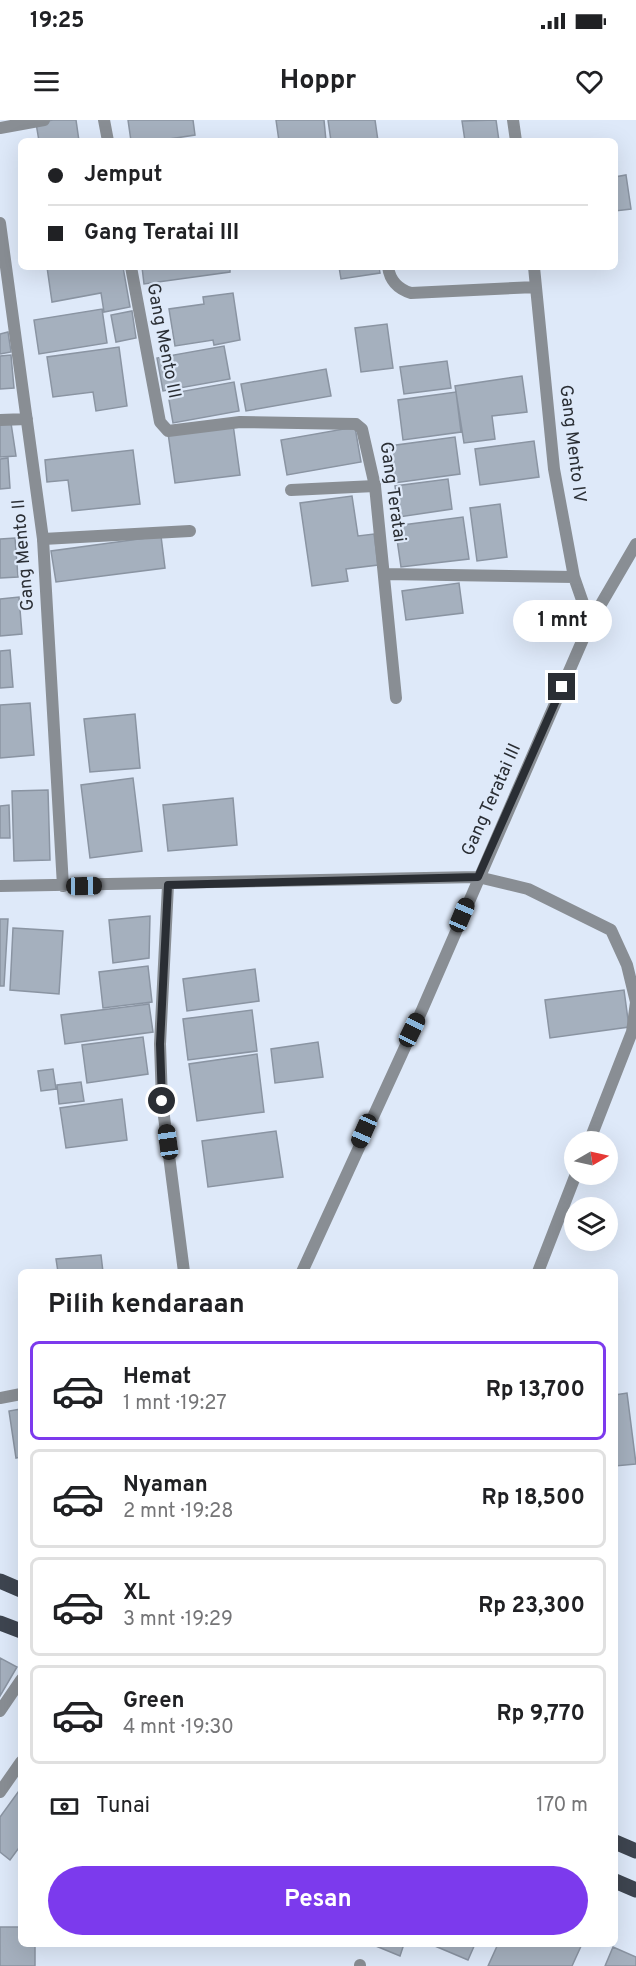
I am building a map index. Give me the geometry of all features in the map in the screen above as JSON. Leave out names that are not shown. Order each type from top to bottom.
[{"type":"main road","points":[[0,1581],[18,1589]]},
{"type":"main road","points":[[0,1623],[18,1630]]},
{"type":"main road","points":[[618,1843],[636,1851]]},
{"type":"main road","points":[[618,1882],[636,1890]]},
{"type":"street","points":[[0,128],[44,120]]},
{"type":"street","points":[[104,120],[107,138]]},
{"type":"street","points":[[513,120],[516,138]]},
{"type":"street","name":"Gang Mento II","points":[[0,223],[6,306],[27,419],[44,539],[63,886]]},
{"type":"street","name":"Gang Mento III","points":[[132,270],[160,422]]},
{"type":"street","points":[[389,270],[393,281],[400,290],[411,293],[536,287]]},
{"type":"street","name":"Gang Mento IV","points":[[534,270],[553,460],[574,577],[590,623]]},
{"type":"street","points":[[0,420],[27,419]]},
{"type":"street","name":"Gang Teratai","points":[[160,422],[168,431],[240,422],[356,424],[365,435],[375,486],[396,698]]},
{"type":"street","points":[[291,490],[375,486]]},
{"type":"street","points":[[44,539],[190,531]]},
{"type":"street","name":"Gang Teratai III","points":[[303,1269],[422,1010],[590,623],[635,548]]},
{"type":"street","points":[[385,574],[574,577]]},
{"type":"street","points":[[0,886],[168,885],[478,877],[518,886],[611,930],[627,965],[636,1002],[632,1032],[593,1131]]},
{"type":"street","points":[[168,885],[160,1044],[162,1101],[184,1269]]},
{"type":"street","points":[[539,1269],[572,1185]]},
{"type":"street","points":[[0,1398],[18,1395]]},
{"type":"street","points":[[0,1711],[18,1684]]},
{"type":"street","points":[[0,1792],[18,1766]]},
{"type":"building","points":[[76,120],[79,138],[38,138],[36,123]]},
{"type":"building","points":[[128,120],[193,120],[195,135],[176,138],[131,138]]},
{"type":"building","points":[[276,120],[324,120],[326,138],[279,138]]},
{"type":"building","points":[[328,120],[375,120],[378,138],[331,138]]},
{"type":"building","points":[[496,120],[499,138],[465,138],[462,121]]},
{"type":"building","points":[[626,175],[631,209],[618,211],[618,176]]},
{"type":"building","points":[[47,270],[124,270],[130,307],[104,312],[101,293],[52,302]]},
{"type":"building","points":[[142,270],[230,270],[230,272],[144,284]]},
{"type":"building","points":[[340,270],[380,270],[380,273],[341,279]]},
{"type":"building","points":[[233,293],[240,340],[214,345],[213,340],[175,346],[169,309],[204,304],[203,297]]},
{"type":"building","points":[[102,309],[107,343],[39,354],[34,320]]},
{"type":"building","points":[[132,311],[136,338],[116,342],[111,315]]},
{"type":"building","points":[[387,324],[393,368],[361,372],[355,328]]},
{"type":"building","points":[[8,332],[11,352],[0,354],[0,334]]},
{"type":"building","points":[[224,346],[230,379],[163,391],[157,358]]},
{"type":"building","points":[[119,347],[127,406],[96,411],[93,392],[53,397],[47,357]]},
{"type":"building","points":[[11,355],[14,388],[0,389],[0,356]]},
{"type":"building","points":[[447,361],[451,388],[404,394],[400,367]]},
{"type":"building","points":[[326,369],[331,396],[246,411],[241,384]]},
{"type":"building","points":[[522,376],[527,412],[492,416],[495,439],[464,443],[455,386]]},
{"type":"building","points":[[234,382],[239,411],[173,423],[168,394]]},
{"type":"building","points":[[456,392],[461,432],[403,440],[398,400]]},
{"type":"building","points":[[11,423],[16,456],[0,457],[0,424]]},
{"type":"building","points":[[233,424],[240,475],[175,483],[168,433]]},
{"type":"building","points":[[355,427],[361,462],[287,475],[281,440]]},
{"type":"building","points":[[455,437],[460,474],[394,483],[389,446]]},
{"type":"building","points":[[534,441],[539,477],[480,485],[475,449]]},
{"type":"building","points":[[133,450],[140,504],[72,511],[68,480],[47,482],[45,460]]},
{"type":"building","points":[[8,458],[10,488],[0,489],[0,459]]},
{"type":"building","points":[[448,479],[452,509],[399,517],[395,486]]},
{"type":"building","points":[[352,496],[358,536],[374,534],[378,565],[346,569],[348,581],[312,586],[300,503]]},
{"type":"building","points":[[500,504],[507,557],[477,561],[470,508]]},
{"type":"building","points":[[463,517],[469,559],[401,567],[395,526]]},
{"type":"building","points":[[161,536],[165,568],[56,582],[51,551]]},
{"type":"building","points":[[15,538],[18,577],[0,578],[0,539]]},
{"type":"building","points":[[459,583],[463,613],[406,620],[402,591]]},
{"type":"building","points":[[19,597],[22,634],[0,636],[0,599]]},
{"type":"building","points":[[10,650],[13,687],[0,688],[0,651]]},
{"type":"building","points":[[30,703],[34,755],[0,758],[0,705]]},
{"type":"building","points":[[135,714],[140,768],[90,772],[84,719]]},
{"type":"building","points":[[133,778],[142,851],[90,858],[81,785]]},
{"type":"building","points":[[48,790],[50,860],[14,861],[12,791]]},
{"type":"building","points":[[233,798],[237,845],[168,851],[163,805]]},
{"type":"building","points":[[9,805],[10,838],[0,838],[0,806]]},
{"type":"building","points":[[150,916],[149,958],[113,963],[109,920]]},
{"type":"building","points":[[0,919],[8,919],[4,986],[0,986]]},
{"type":"building","points":[[13,928],[63,931],[59,994],[10,990]]},
{"type":"building","points":[[148,966],[152,1002],[103,1008],[99,972]]},
{"type":"building","points":[[255,969],[259,1001],[187,1011],[183,979]]},
{"type":"building","points":[[624,990],[629,1027],[550,1038],[545,1000]]},
{"type":"building","points":[[149,1004],[153,1032],[65,1044],[61,1015]]},
{"type":"building","points":[[252,1010],[257,1051],[188,1060],[183,1019]]},
{"type":"building","points":[[143,1037],[148,1074],[87,1083],[82,1045]]},
{"type":"building","points":[[318,1042],[323,1077],[275,1083],[271,1049]]},
{"type":"building","points":[[257,1054],[264,1112],[197,1121],[189,1064]]},
{"type":"building","points":[[53,1069],[56,1089],[41,1091],[38,1071]]},
{"type":"building","points":[[81,1082],[84,1101],[59,1104],[57,1085]]},
{"type":"building","points":[[122,1099],[127,1140],[66,1148],[60,1108]]},
{"type":"building","points":[[276,1131],[283,1177],[208,1187],[202,1141]]},
{"type":"building","points":[[101,1255],[103,1269],[58,1269],[56,1259]]},
{"type":"building","points":[[627,1393],[636,1464],[618,1466],[618,1394]]},
{"type":"building","points":[[18,1410],[18,1458],[16,1458],[9,1411]]},
{"type":"building","points":[[0,1658],[17,1667],[0,1696]]},
{"type":"building","points":[[18,1792],[18,1849],[10,1860],[0,1852],[0,1817]]},
{"type":"building","points":[[0,1927],[18,1927],[18,1947],[35,1947],[35,1966],[0,1966]]},
{"type":"building","points":[[378,1947],[403,1947],[400,1956]]},
{"type":"building","points":[[437,1947],[474,1947],[468,1960]]},
{"type":"building","points":[[497,1947],[581,1947],[572,1966],[488,1966]]},
{"type":"building","points":[[613,1947],[636,1957],[636,1966],[605,1966]]},
{"type":"route","points":[[162,1101],[160,1044],[168,885],[405,877],[478,877],[562,687]]}]
